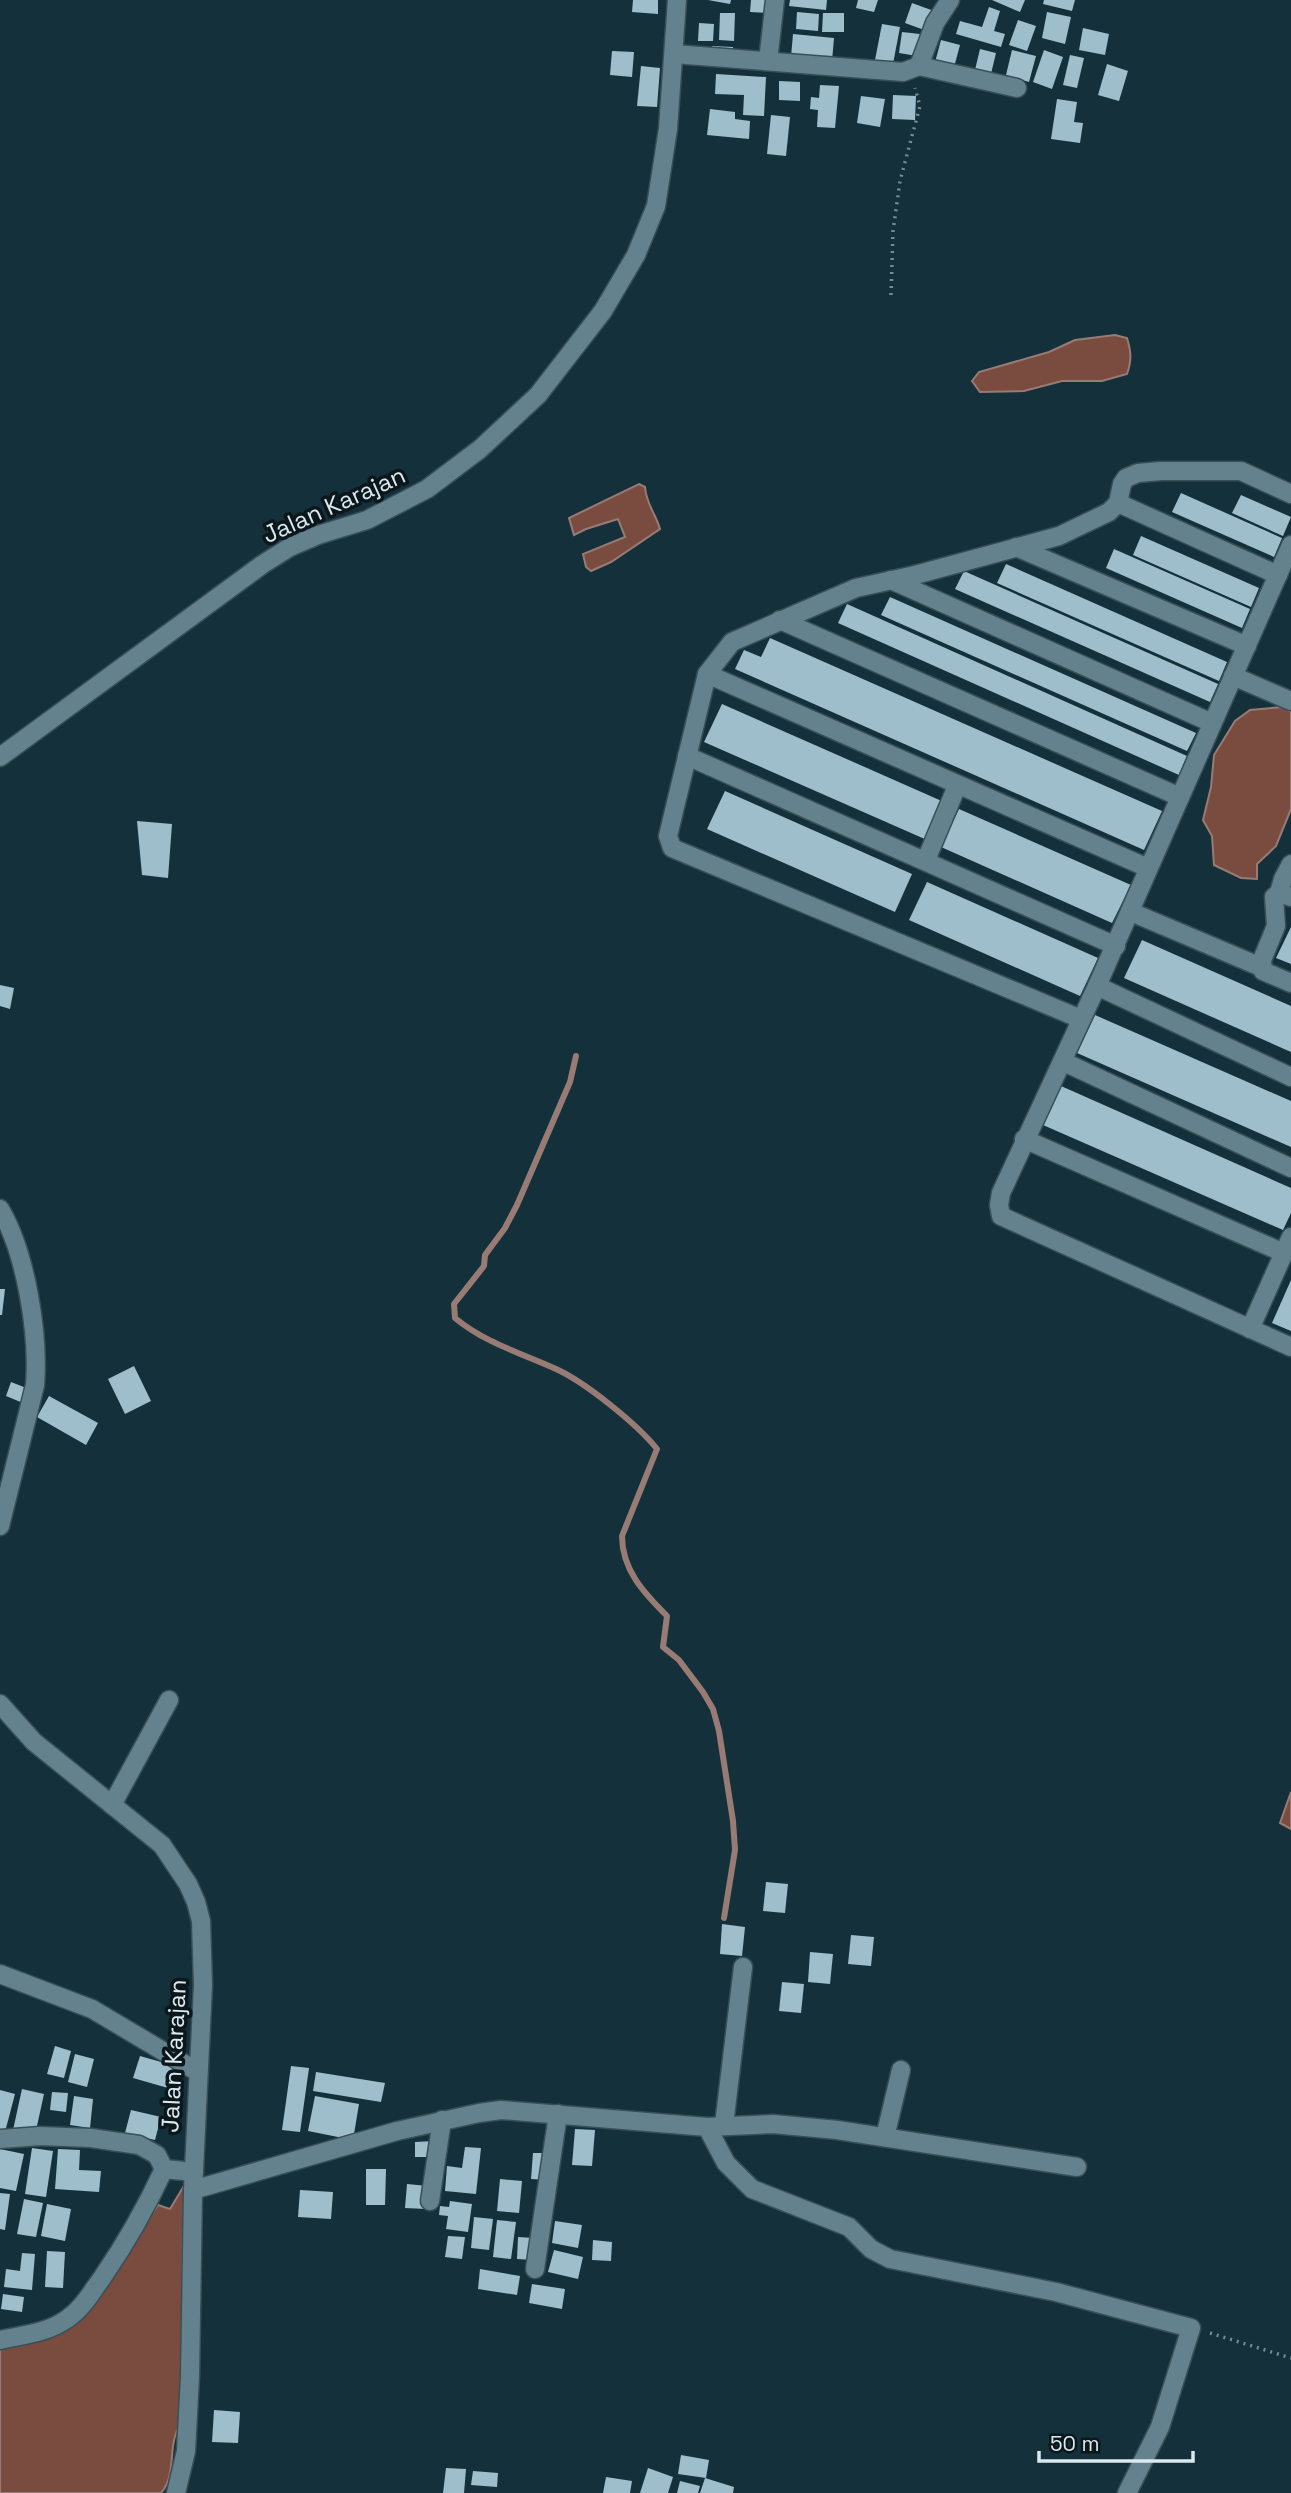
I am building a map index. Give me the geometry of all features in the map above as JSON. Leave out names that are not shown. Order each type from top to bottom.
[{"type":"street","name":"Jalan Karajan","points":[[0,757],[290,547],[367,520],[427,489],[480,449],[538,395],[603,311],[636,255],[656,205],[668,129],[677,0]]},
{"type":"street","points":[[768,61],[775,0]]},
{"type":"street","points":[[911,69],[950,0]]},
{"type":"street","points":[[674,54],[911,69],[1017,88]]},
{"type":"street","points":[[1081,1019],[672,848],[668,836],[707,674],[732,642],[856,588],[1059,536],[1109,512],[1118,503],[1126,478],[1138,473],[1241,471],[1291,494]]},
{"type":"street","points":[[1118,503],[1278,575]]},
{"type":"street","points":[[1291,545],[1064,1062],[1024,1139],[1001,1193],[999,1205],[1001,1216],[1291,1348]]},
{"type":"street","points":[[1016,547],[1247,646]]},
{"type":"street","points":[[891,580],[1213,723]]},
{"type":"street","points":[[780,620],[1180,797]]},
{"type":"street","points":[[707,674],[1148,869]]},
{"type":"street","points":[[1233,676],[1291,701]]},
{"type":"street","points":[[687,756],[1116,946]]},
{"type":"street","points":[[926,860],[957,786]]},
{"type":"street","points":[[1261,967],[1276,926],[1274,898],[1285,895],[1283,879],[1291,864]]},
{"type":"street","points":[[1131,912],[1261,967],[1263,971],[1291,984]]},
{"type":"street","points":[[1097,986],[1291,1077]]},
{"type":"street","points":[[1064,1062],[1291,1168]]},
{"type":"street","points":[[1024,1139],[1288,1245],[1250,1329]]},
{"type":"street","points":[[0,1209],[8,1223],[22,1264],[36,1365],[35,1385],[0,1525]]},
{"type":"street","points":[[113,1805],[169,1700]]},
{"type":"street","name":"Jalan Karajan","points":[[0,1704],[34,1742],[162,1845],[176,1864],[196,1902],[201,1921],[203,1985],[193,2190],[190,2376],[186,2451],[176,2493]]},
{"type":"street","points":[[743,1967],[716,2126],[726,2163],[751,2189],[849,2227],[871,2249],[890,2259],[1056,2292],[1191,2328],[1160,2427],[1127,2493]]},
{"type":"street","points":[[0,1974],[92,2008],[198,2072]]},
{"type":"street","points":[[885,2137],[901,2070]]},
{"type":"street","points":[[193,2190],[397,2131],[501,2110],[716,2126],[773,2124],[837,2130],[1077,2167]]},
{"type":"street","points":[[536,2269],[558,2114]]},
{"type":"street","points":[[430,2201],[442,2120]]},
{"type":"street","points":[[0,2139],[40,2136],[91,2138],[139,2145],[157,2155],[164,2169]]},
{"type":"street","points":[[164,2169],[194,2172]]},
{"type":"street","points":[[0,2340],[44,2331],[79,2311],[132,2233],[164,2169]]},
{"type":"path","points":[[891,295],[893,231],[900,181],[920,106],[911,69]]},
{"type":"path","points":[[1191,2328],[1291,2358]]},
{"type":"shaded area","points":[[1115,335],[1127,338],[1130,364],[1127,374],[1102,381],[1062,381],[1024,391],[980,392],[972,381],[979,372],[1049,352],[1075,340]]},
{"type":"shaded area","points":[[639,484],[645,487],[647,499],[660,529],[611,562],[591,571],[586,567],[583,554],[625,537],[618,519],[574,535],[569,518]]},
{"type":"shaded area","points":[[1282,707],[1291,712],[1291,809],[1276,846],[1257,864],[1257,879],[1241,878],[1214,865],[1212,836],[1203,820],[1211,787],[1214,755],[1235,721],[1250,710]]},
{"type":"shaded area","points":[[1291,1792],[1291,1829],[1280,1823]]},
{"type":"shaded area","points":[[185,2184],[181,2423],[174,2441],[166,2485],[161,2493],[0,2493],[0,2345],[35,2338],[100,2290],[158,2205],[170,2209]]},
{"type":"building","points":[[633,0],[658,0],[658,14],[632,12]]},
{"type":"building","points":[[708,0],[731,0],[730,4]]},
{"type":"building","points":[[751,0],[769,0],[768,13],[750,12]]},
{"type":"building","points":[[790,0],[827,0],[826,10],[789,6]]},
{"type":"building","points":[[858,0],[878,0],[874,12],[856,8]]},
{"type":"building","points":[[992,0],[1025,0],[1020,12]]},
{"type":"building","points":[[1044,0],[1075,0],[1072,11],[1043,4]]},
{"type":"building","points":[[912,3],[934,11],[927,31],[905,23]]},
{"type":"building","points":[[989,7],[1000,11],[994,31],[1005,34],[1001,47],[956,34],[960,21],[982,27]]},
{"type":"building","points":[[797,12],[819,14],[818,31],[796,29]]},
{"type":"building","points":[[1047,12],[1071,17],[1065,44],[1042,38]]},
{"type":"building","points":[[720,13],[735,13],[734,41],[719,40]]},
{"type":"building","points":[[823,13],[844,13],[844,32],[822,32]]},
{"type":"building","points":[[1018,20],[1036,26],[1027,51],[1009,45]]},
{"type":"building","points":[[699,23],[714,24],[713,41],[698,41]]},
{"type":"building","points":[[882,24],[900,27],[893,64],[875,60]]},
{"type":"building","points":[[1083,28],[1109,34],[1105,55],[1079,50]]},
{"type":"building","points":[[902,32],[920,34],[917,56],[899,53]]},
{"type":"building","points":[[793,34],[834,38],[832,61],[791,57]]},
{"type":"building","points":[[941,40],[960,45],[953,71],[934,66]]},
{"type":"building","points":[[712,46],[733,47],[732,57],[712,56]]},
{"type":"building","points":[[980,49],[996,53],[990,78],[974,74]]},
{"type":"building","points":[[1012,50],[1036,56],[1029,82],[1006,75]]},
{"type":"building","points":[[1044,50],[1063,57],[1052,89],[1033,82]]},
{"type":"building","points":[[612,51],[634,52],[632,77],[610,75]]},
{"type":"building","points":[[1070,55],[1084,58],[1077,88],[1063,85]]},
{"type":"building","points":[[1107,64],[1128,71],[1119,101],[1098,95]]},
{"type":"building","points":[[641,66],[660,68],[657,107],[637,106]]},
{"type":"building","points":[[716,74],[766,77],[764,116],[743,115],[744,95],[715,94]]},
{"type":"building","points":[[779,81],[800,82],[800,101],[779,100]]},
{"type":"building","points":[[820,85],[839,86],[835,128],[817,127],[818,110],[810,109],[811,97],[819,98]]},
{"type":"building","points":[[893,95],[916,96],[915,120],[892,119]]},
{"type":"building","points":[[861,96],[885,99],[880,127],[857,123]]},
{"type":"building","points":[[1057,99],[1077,102],[1074,122],[1083,123],[1080,143],[1051,139]]},
{"type":"building","points":[[710,109],[735,112],[735,119],[750,121],[749,139],[707,135]]},
{"type":"building","points":[[771,115],[790,117],[786,156],[767,154]]},
{"type":"building","points":[[1181,493],[1282,538],[1274,557],[1172,512]]},
{"type":"building","points":[[1241,495],[1291,517],[1283,536],[1232,513]]},
{"type":"building","points":[[1141,536],[1259,588],[1251,607],[1133,555]]},
{"type":"building","points":[[1114,549],[1250,609],[1242,628],[1106,568]]},
{"type":"building","points":[[1006,564],[1227,662],[1219,681],[997,583]]},
{"type":"building","points":[[964,571],[1218,684],[1210,702],[955,589]]},
{"type":"building","points":[[890,597],[1196,733],[1187,751],[881,615]]},
{"type":"building","points":[[847,604],[1187,756],[1179,775],[838,623]]},
{"type":"building","points":[[770,638],[1162,811],[1144,850],[735,669],[744,650],[761,657]]},
{"type":"building","points":[[722,704],[944,802],[927,840],[704,742]]},
{"type":"building","points":[[725,791],[912,874],[895,912],[707,829]]},
{"type":"building","points":[[959,809],[1131,885],[1112,923],[941,847]]},
{"type":"building","points":[[137,821],[172,824],[168,878],[142,875]]},
{"type":"building","points":[[927,882],[1098,958],[1080,996],[909,920]]},
{"type":"building","points":[[1291,927],[1291,964],[1276,958]]},
{"type":"building","points":[[1142,940],[1291,1006],[1291,1052],[1124,978]]},
{"type":"building","points":[[0,985],[14,988],[10,1009],[0,1006]]},
{"type":"building","points":[[1095,1015],[1291,1101],[1291,1147],[1077,1053]]},
{"type":"building","points":[[1061,1086],[1291,1188],[1291,1213],[1283,1230],[1043,1125]]},
{"type":"building","points":[[1291,1280],[1291,1331],[1272,1323]]},
{"type":"building","points":[[0,1289],[5,1289],[2,1315],[0,1315]]},
{"type":"building","points":[[134,1366],[151,1401],[125,1414],[108,1379]]},
{"type":"building","points":[[11,1382],[29,1389],[23,1403],[6,1396]]},
{"type":"building","points":[[49,1396],[98,1423],[86,1445],[37,1417]]},
{"type":"building","points":[[766,1882],[788,1884],[785,1913],[763,1911]]},
{"type":"building","points":[[722,1924],[745,1927],[742,1956],[720,1954]]},
{"type":"building","points":[[851,1935],[874,1937],[871,1966],[848,1964]]},
{"type":"building","points":[[810,1952],[833,1954],[830,1984],[808,1982]]},
{"type":"building","points":[[782,1982],[804,1984],[801,2013],[779,2011]]},
{"type":"building","points":[[55,2046],[71,2051],[64,2078],[47,2074]]},
{"type":"building","points":[[75,2054],[94,2059],[87,2087],[68,2082]]},
{"type":"building","points":[[140,2056],[182,2068],[175,2090],[133,2078]]},
{"type":"building","points":[[291,2066],[309,2068],[300,2132],[282,2130]]},
{"type":"building","points":[[316,2072],[385,2083],[381,2102],[313,2091]]},
{"type":"building","points":[[22,2089],[44,2094],[35,2135],[13,2130]]},
{"type":"building","points":[[0,2090],[15,2094],[5,2132],[0,2131]]},
{"type":"building","points":[[52,2092],[68,2093],[66,2112],[50,2110]]},
{"type":"building","points":[[74,2096],[93,2099],[90,2128],[70,2125]]},
{"type":"building","points":[[315,2096],[359,2104],[353,2140],[308,2131]]},
{"type":"building","points":[[131,2110],[161,2117],[155,2140],[125,2133]]},
{"type":"building","points":[[575,2129],[595,2130],[592,2166],[572,2165]]},
{"type":"building","points":[[434,2141],[434,2157],[415,2157],[415,2142]]},
{"type":"building","points":[[465,2147],[481,2148],[476,2194],[445,2191],[447,2166],[462,2168]]},
{"type":"building","points":[[32,2148],[53,2151],[46,2197],[25,2194]]},
{"type":"building","points":[[0,2149],[24,2154],[16,2191],[0,2188]]},
{"type":"building","points":[[58,2149],[80,2150],[79,2170],[101,2171],[99,2192],[55,2189]]},
{"type":"building","points":[[533,2153],[549,2153],[547,2180],[531,2179]]},
{"type":"building","points":[[366,2169],[386,2169],[385,2205],[366,2205]]},
{"type":"building","points":[[500,2179],[522,2181],[519,2213],[497,2211]]},
{"type":"building","points":[[407,2184],[428,2186],[426,2209],[405,2208]]},
{"type":"building","points":[[300,2190],[333,2192],[331,2219],[298,2217]]},
{"type":"building","points":[[0,2193],[10,2194],[5,2230],[0,2229]]},
{"type":"building","points":[[24,2199],[43,2203],[36,2237],[17,2234]]},
{"type":"building","points":[[450,2201],[472,2204],[468,2232],[446,2229],[448,2216],[439,2215],[440,2206],[449,2207]]},
{"type":"building","points":[[47,2204],[71,2209],[65,2241],[41,2236]]},
{"type":"building","points":[[474,2217],[493,2219],[489,2250],[471,2248]]},
{"type":"building","points":[[497,2220],[516,2222],[511,2259],[493,2257]]},
{"type":"building","points":[[555,2221],[582,2225],[578,2248],[552,2243]]},
{"type":"building","points":[[448,2236],[465,2237],[462,2259],[445,2257]]},
{"type":"building","points":[[518,2237],[534,2238],[533,2260],[517,2259]]},
{"type":"building","points":[[593,2240],[612,2242],[611,2261],[592,2260]]},
{"type":"building","points":[[554,2250],[583,2257],[578,2279],[548,2272]]},
{"type":"building","points":[[47,2251],[65,2252],[63,2288],[45,2287]]},
{"type":"building","points":[[22,2253],[35,2254],[32,2290],[4,2287],[6,2269],[20,2271]]},
{"type":"building","points":[[480,2269],[520,2276],[517,2295],[478,2289]]},
{"type":"building","points":[[532,2284],[565,2289],[562,2309],[529,2303]]},
{"type":"building","points":[[3,2294],[24,2297],[22,2312],[1,2309]]},
{"type":"building","points":[[214,2410],[240,2412],[238,2443],[212,2442]]},
{"type":"building","points":[[681,2455],[709,2460],[706,2478],[678,2474]]},
{"type":"building","points":[[446,2468],[466,2469],[464,2493],[443,2493]]},
{"type":"building","points":[[648,2468],[673,2477],[668,2493],[640,2493]]},
{"type":"building","points":[[473,2471],[498,2473],[497,2487],[471,2485]]},
{"type":"building","points":[[606,2477],[632,2481],[630,2493],[603,2493]]},
{"type":"building","points":[[705,2478],[734,2487],[733,2493],[700,2493]]},
{"type":"building","points":[[680,2481],[700,2486],[698,2493],[677,2493]]},
{"type":"waterway","points":[[576,1056],[570,1082],[517,1205],[505,1228],[485,1255],[484,1266],[454,1304],[455,1318],[491,1341],[556,1369],[581,1383],[624,1416],[657,1449],[622,1536],[623,1548],[636,1580],[667,1616],[663,1647],[679,1660],[713,1709],[719,1731],[735,1850],[724,1918]]}]
